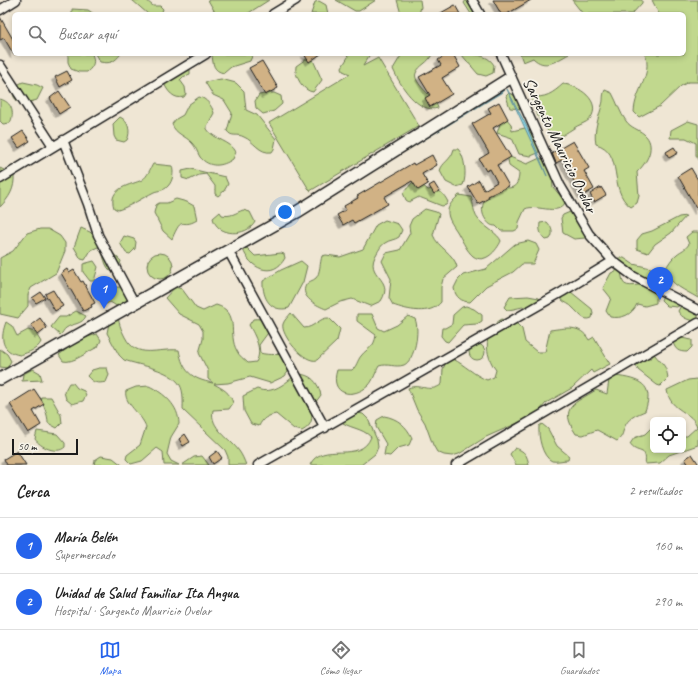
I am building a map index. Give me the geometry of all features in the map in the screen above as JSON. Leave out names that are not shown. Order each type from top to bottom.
[{"type":"street","points":[[0,10],[16,0]]},
{"type":"street","points":[[275,12],[296,0]]},
{"type":"street","points":[[472,0],[479,12]]},
{"type":"street","points":[[0,179],[203,56]]},
{"type":"street","name":"Sargento Mauricio Ovelar","points":[[502,56],[510,78],[560,186],[589,234],[613,261],[645,283],[698,310]]},
{"type":"street","points":[[0,65],[53,146]]},
{"type":"street","points":[[0,380],[229,252],[376,163],[510,78]]},
{"type":"street","points":[[63,140],[88,204],[98,235],[135,304]]},
{"type":"street","points":[[229,252],[325,428]]},
{"type":"street","points":[[258,465],[562,292],[613,261]]},
{"type":"street","points":[[456,465],[698,323]]},
{"type":"green space","points":[[132,0],[146,0],[153,6],[160,6],[163,9],[162,12],[146,12]]},
{"type":"green space","points":[[208,0],[269,0],[250,12],[215,12]]},
{"type":"green space","points":[[336,0],[376,0],[359,11],[355,11]]},
{"type":"green space","points":[[397,0],[420,0],[421,7],[420,12],[400,12]]},
{"type":"green space","points":[[466,0],[476,1],[484,12],[470,12],[464,3]]},
{"type":"green space","points":[[572,0],[642,0],[642,3],[634,12],[581,12]]},
{"type":"green space","points":[[652,0],[698,0],[698,82],[688,82],[681,86],[660,106],[639,117],[634,112],[637,97],[647,69],[646,56],[686,56],[686,12],[658,12]]},
{"type":"green space","points":[[319,1],[326,5],[328,12],[312,12],[315,2]]},
{"type":"green space","points":[[72,9],[88,10],[91,12],[72,12]]},
{"type":"green space","points":[[68,56],[92,56],[93,59],[93,64],[87,72],[79,72],[71,69],[68,62]]},
{"type":"green space","points":[[96,56],[119,56],[114,61],[107,63],[100,62]]},
{"type":"green space","points":[[212,56],[252,56],[250,61],[231,67],[224,73],[218,71],[213,64]]},
{"type":"green space","points":[[369,56],[363,66],[378,58],[419,126],[310,191],[269,123],[350,74],[343,71],[342,67],[348,57]]},
{"type":"green space","points":[[401,56],[431,56],[429,60],[417,70],[416,77],[420,86],[433,99],[438,108],[431,109],[417,103],[400,83],[393,69]]},
{"type":"green space","points":[[463,56],[482,56],[491,61],[494,65],[493,73],[486,76],[478,74]]},
{"type":"green space","points":[[521,56],[566,56],[555,62],[546,64],[537,62],[533,58],[523,62]]},
{"type":"green space","points":[[306,59],[313,60],[322,80],[313,92],[309,91],[303,86],[296,74],[296,66]]},
{"type":"green space","points":[[187,67],[190,70],[190,74],[180,80],[185,87],[186,94],[184,97],[180,98],[174,96],[169,92],[164,83]]},
{"type":"green space","points":[[221,79],[236,83],[244,91],[246,110],[257,115],[276,139],[272,152],[264,151],[248,139],[233,135],[227,131],[232,113],[224,100],[213,95],[205,82]]},
{"type":"green space","points":[[23,82],[43,88],[37,100],[23,104],[16,99],[13,95],[13,87]]},
{"type":"green space","points":[[563,84],[575,87],[587,95],[591,100],[593,112],[590,119],[586,122],[563,135],[557,136],[546,129],[541,123],[531,96],[545,96]]},
{"type":"green space","points":[[605,90],[612,93],[622,115],[628,123],[644,134],[650,143],[647,159],[637,172],[639,196],[637,203],[631,207],[624,200],[619,191],[610,155],[605,148],[596,144],[596,129]]},
{"type":"green space","points":[[270,93],[281,96],[282,104],[274,111],[263,114],[256,108],[255,101],[259,95]]},
{"type":"green space","points":[[509,93],[516,97],[522,109],[510,108],[506,96]]},
{"type":"green space","points":[[199,97],[208,103],[214,113],[207,126],[207,129],[214,136],[234,148],[236,152],[233,159],[229,162],[220,165],[211,165],[207,163],[200,157],[190,141],[178,133],[173,127],[172,124],[176,119],[183,115],[188,105]]},
{"type":"green space","points":[[0,99],[4,100],[10,105],[12,115],[10,123],[3,124],[0,121]]},
{"type":"green space","points":[[120,117],[125,121],[129,130],[127,140],[124,142],[116,140],[114,136],[113,124]]},
{"type":"green space","points":[[506,118],[511,124],[512,131],[525,128],[531,132],[540,149],[538,153],[531,156],[519,154],[512,138],[497,133],[501,121]]},
{"type":"green space","points":[[688,121],[698,124],[698,160],[696,155],[696,143],[686,138],[670,138],[671,130]]},
{"type":"green space","points":[[454,149],[458,149],[462,156],[465,172],[463,185],[456,187],[446,182],[440,171],[453,153]]},
{"type":"green space","points":[[510,157],[527,164],[540,158],[544,160],[552,176],[553,187],[563,199],[566,199],[564,205],[560,208],[525,209],[519,222],[518,229],[514,231],[501,231],[486,220],[482,210],[487,196],[495,190],[500,188],[510,188],[515,186],[517,183],[519,173],[509,166],[508,159]]},
{"type":"green space","points":[[153,164],[172,166],[173,176],[168,186],[165,189],[154,192],[123,208],[118,210],[114,208],[114,195],[117,191],[142,180]]},
{"type":"green space","points":[[0,168],[14,175],[14,185],[11,193],[0,207]]},
{"type":"green space","points":[[191,169],[225,177],[228,184],[224,191],[218,196],[215,194],[215,186],[206,174],[199,175],[189,180],[182,178],[182,171]]},
{"type":"green space","points":[[413,182],[420,183],[428,190],[438,190],[445,196],[448,202],[446,205],[442,206],[419,197],[409,202],[406,200],[403,193]]},
{"type":"green space","points":[[459,195],[471,197],[475,214],[478,219],[500,238],[501,241],[497,248],[486,258],[477,258],[471,254],[450,220],[448,210],[452,202]]},
{"type":"green space","points":[[176,199],[194,206],[197,220],[192,223],[181,224],[178,226],[172,239],[163,231],[154,213],[156,205],[159,203],[167,203]]},
{"type":"green space","points":[[425,209],[439,214],[433,235],[438,244],[453,258],[457,267],[443,279],[441,287],[441,302],[431,309],[418,311],[393,305],[389,298],[391,279],[382,261],[386,253],[400,250],[410,233],[409,226],[412,219]]},
{"type":"green space","points":[[243,210],[250,212],[255,222],[251,227],[239,232],[232,233],[220,229],[213,218],[220,212],[222,215],[228,215]]},
{"type":"green space","points":[[570,212],[578,215],[586,235],[585,238],[574,239],[563,233],[561,218],[563,215]]},
{"type":"green space","points":[[686,216],[671,233],[655,244],[648,253],[637,249],[637,240],[642,234],[652,231],[679,217]]},
{"type":"green space","points":[[385,220],[398,224],[402,230],[399,237],[382,245],[373,261],[373,267],[385,287],[385,293],[381,301],[370,306],[352,299],[340,302],[326,309],[310,300],[305,293],[306,285],[317,276],[322,256],[326,255],[340,257],[363,249],[376,225]]},
{"type":"green space","points":[[547,222],[552,233],[550,239],[546,240],[541,234],[540,223]]},
{"type":"green space","points":[[81,228],[90,232],[121,261],[119,268],[114,273],[106,264],[98,247],[91,250],[85,260],[81,259],[74,247]]},
{"type":"green space","points":[[40,229],[48,229],[60,236],[65,243],[65,251],[56,273],[31,288],[28,295],[28,306],[18,318],[0,314],[0,258],[13,251],[27,233]]},
{"type":"green space","points":[[692,232],[698,232],[698,298],[683,290],[670,280],[665,270],[673,257],[685,249],[689,244],[686,237]]},
{"type":"green space","points":[[124,236],[134,239],[136,242],[135,249],[130,254],[126,253],[120,243]]},
{"type":"green space","points":[[528,241],[536,244],[539,250],[533,264],[522,264],[513,272],[486,286],[470,302],[464,301],[457,296],[454,288],[458,280],[463,275],[486,269],[515,244]]},
{"type":"green space","points":[[247,248],[255,256],[281,253],[284,254],[285,258],[280,265],[274,269],[262,269],[250,262],[243,249]]},
{"type":"green space","points":[[160,253],[169,257],[173,266],[169,275],[160,279],[151,275],[147,266],[151,257]]},
{"type":"green space","points":[[618,258],[624,258],[633,264],[651,268],[656,274],[657,282],[647,280],[635,274]]},
{"type":"green space","points":[[94,261],[98,267],[94,281],[90,281],[83,272],[83,264]]},
{"type":"green space","points":[[301,261],[307,266],[303,282],[289,308],[283,309],[273,306],[269,303],[264,293],[263,281],[281,270]]},
{"type":"green space","points":[[618,270],[621,272],[623,282],[627,285],[634,286],[648,283],[656,290],[656,303],[645,306],[637,304],[632,311],[622,317],[610,317],[606,311],[611,298],[603,288],[611,273]]},
{"type":"green space","points":[[107,284],[111,284],[113,287],[131,288],[135,293],[136,298],[120,308],[110,302],[106,304],[103,301]]},
{"type":"green space","points":[[175,287],[182,289],[196,308],[203,311],[216,305],[224,308],[231,318],[234,344],[237,351],[248,363],[256,362],[259,353],[254,334],[249,325],[253,319],[262,319],[269,322],[273,326],[259,345],[260,353],[291,356],[294,363],[285,376],[270,383],[250,377],[228,383],[214,384],[228,393],[233,403],[229,409],[213,410],[214,422],[221,432],[239,451],[246,465],[228,465],[228,457],[225,450],[183,410],[182,391],[180,385],[175,380],[169,375],[155,369],[124,360],[119,355],[107,333],[110,318],[118,313],[120,325],[125,337],[135,348],[142,351],[179,350],[183,363],[189,373],[199,379],[213,383],[208,379],[208,371],[199,353],[203,339],[203,331],[199,324],[179,314],[165,298]]},
{"type":"green space","points":[[571,292],[592,309],[592,318],[584,318],[562,300],[561,296],[564,293]]},
{"type":"green space","points":[[674,293],[680,297],[680,305],[677,307],[667,306],[661,300],[663,295]]},
{"type":"green space","points":[[528,296],[539,298],[541,301],[536,306],[507,310],[504,307],[510,297]]},
{"type":"green space","points":[[682,304],[698,308],[698,321],[689,320],[681,316],[678,311]]},
{"type":"green space","points":[[466,306],[474,309],[482,315],[482,321],[477,324],[463,325],[448,342],[445,341],[441,336],[442,328],[452,324],[453,315],[462,307]]},
{"type":"green space","points":[[76,311],[86,316],[82,321],[69,326],[60,335],[51,327],[59,317],[66,317]]},
{"type":"green space","points":[[291,313],[304,328],[308,328],[323,319],[329,318],[340,329],[337,341],[317,360],[306,358],[294,348],[285,335],[283,329],[285,320]]},
{"type":"green space","points":[[357,314],[372,314],[378,328],[384,331],[397,325],[408,316],[415,319],[417,337],[414,351],[408,362],[401,366],[379,366],[369,385],[363,390],[350,393],[339,390],[336,385],[335,378],[337,370],[352,370],[361,356],[374,343],[376,335],[357,321]]},
{"type":"green space","points":[[502,319],[516,323],[522,329],[525,342],[537,352],[545,352],[550,330],[567,328],[577,329],[581,331],[589,340],[594,337],[610,364],[593,373],[591,370],[572,388],[546,403],[536,415],[486,437],[459,454],[452,456],[437,452],[408,388],[438,387],[442,384],[443,369],[446,362],[453,359],[487,380],[494,377],[496,370],[489,357],[487,343],[491,329]]},
{"type":"green space","points":[[6,322],[12,326],[17,336],[28,330],[35,332],[41,342],[37,347],[20,355],[9,351],[3,339]]},
{"type":"green space","points":[[97,334],[101,340],[98,347],[80,357],[71,361],[63,361],[59,355],[78,340]]},
{"type":"green space","points":[[681,338],[692,340],[692,347],[687,352],[678,350],[674,345],[673,342]]},
{"type":"green space","points":[[477,344],[484,349],[485,352],[480,359],[477,360],[470,355],[469,352],[474,345]]},
{"type":"green space","points":[[0,349],[7,354],[11,361],[7,368],[0,367]]},
{"type":"green space","points":[[654,354],[663,364],[668,378],[660,386],[638,370],[635,363],[643,357],[651,358]]},
{"type":"green space","points":[[107,368],[109,375],[106,382],[95,382],[87,376],[92,370]]},
{"type":"green space","points":[[33,369],[40,373],[42,380],[22,381],[23,374]]},
{"type":"green space","points":[[297,374],[310,377],[318,386],[321,395],[312,407],[312,418],[306,429],[302,431],[294,429],[276,414],[266,418],[259,426],[251,424],[244,411],[243,396],[257,389],[274,389]]},
{"type":"green space","points":[[615,376],[638,381],[643,384],[648,395],[648,402],[645,411],[630,419],[622,435],[617,441],[597,430],[583,435],[576,434],[569,418],[571,407],[596,390],[607,394],[609,380]]},
{"type":"green space","points":[[696,379],[698,381],[698,445],[686,449],[686,436],[697,427],[691,418],[672,403],[667,390],[688,380]]},
{"type":"green space","points":[[69,383],[73,383],[77,388],[84,391],[86,395],[83,401],[72,404],[66,399],[64,392]]},
{"type":"green space","points":[[149,386],[165,396],[176,411],[179,424],[171,437],[167,454],[171,461],[179,465],[164,465],[163,452],[157,448],[142,461],[131,464],[126,459],[127,455],[140,445],[146,427],[144,422],[127,400],[126,391],[136,387]]},
{"type":"green space","points":[[41,397],[51,397],[61,415],[62,423],[57,428],[48,423]]},
{"type":"green space","points":[[348,411],[363,414],[368,419],[377,440],[378,447],[375,454],[361,465],[310,465],[315,458],[323,454],[350,452],[358,450],[366,445],[371,437],[363,431],[347,425],[339,420],[341,413]]},
{"type":"green space","points":[[384,416],[401,423],[412,438],[409,445],[398,448],[390,456],[384,455],[386,444],[376,427],[377,420]]},
{"type":"green space","points":[[542,424],[548,429],[557,446],[569,456],[568,460],[552,461],[543,451],[539,435],[539,426]]},
{"type":"green space","points":[[650,429],[650,453],[675,453],[669,455],[660,463],[645,464],[645,455],[632,447],[630,444],[634,438],[645,434]]},
{"type":"green space","points":[[37,431],[57,434],[65,443],[65,447],[58,450],[53,450],[41,445],[35,439]]},
{"type":"green space","points":[[515,448],[525,454],[529,465],[516,465],[510,454]]},
{"type":"green space","points":[[101,456],[113,458],[122,465],[94,465],[95,460]]},
{"type":"green space","points":[[202,456],[209,465],[182,465],[194,457]]},
{"type":"water","points":[[507,89],[527,127],[547,176]]},
{"type":"water","points":[[504,90],[504,91],[317,205]]},
{"type":"building","points":[[493,0],[531,0],[510,12],[500,12]]},
{"type":"building","points":[[455,5],[459,12],[443,12]]},
{"type":"building","points":[[0,17],[12,38],[12,52],[4,38],[0,40]]},
{"type":"building","points":[[305,56],[318,56],[309,62]]},
{"type":"building","points":[[444,56],[454,56],[460,67],[442,78],[452,94],[430,107],[425,98],[430,95],[419,77],[441,65],[438,60]]},
{"type":"building","points":[[262,61],[278,88],[265,95],[249,68]]},
{"type":"building","points":[[67,71],[72,80],[60,87],[55,77]]},
{"type":"building","points":[[59,91],[70,107],[59,114],[50,98]]},
{"type":"building","points":[[499,102],[508,119],[493,128],[511,157],[497,165],[509,186],[488,196],[489,198],[478,204],[468,187],[479,180],[484,190],[497,182],[490,169],[486,171],[479,159],[489,153],[472,124],[491,113],[488,108]]},
{"type":"building","points":[[23,131],[30,141],[19,148],[12,138]]},
{"type":"building","points":[[573,141],[589,168],[584,171],[594,189],[582,196],[562,160],[556,163],[552,153]]},
{"type":"building","points":[[674,147],[678,153],[669,158],[666,152]]},
{"type":"building","points":[[432,155],[437,165],[422,174],[428,184],[418,190],[412,181],[384,197],[388,204],[354,223],[352,220],[343,225],[337,215],[346,210],[344,206],[358,198],[357,196],[413,163],[414,165]]},
{"type":"building","points":[[691,168],[698,180],[698,211],[678,176]]},
{"type":"building","points":[[434,183],[439,191],[434,194],[429,186]]},
{"type":"building","points":[[601,187],[606,195],[594,202],[590,194]]},
{"type":"building","points":[[67,269],[69,273],[74,270],[81,282],[83,281],[95,303],[91,305],[92,307],[83,311],[61,273]]},
{"type":"building","points":[[53,290],[63,306],[55,311],[45,294]]},
{"type":"building","points":[[41,292],[45,298],[36,303],[32,298]]},
{"type":"building","points":[[40,318],[47,328],[38,335],[31,325]]},
{"type":"building","points":[[34,389],[44,404],[33,411],[41,425],[28,433],[10,404]]},
{"type":"building","points":[[185,434],[190,442],[183,446],[179,439]]},
{"type":"building","points":[[17,451],[26,465],[7,465],[4,459]]},
{"type":"building","points":[[217,451],[222,458],[213,464],[209,457]]},
{"type":"building","points":[[692,454],[698,465],[689,465],[685,459]]},
{"type":"place","name":"Unidad de Salud Familiar Ita Angua","points":[[660,300]]},
{"type":"place","name":"María Belén","points":[[104,309]]}]
